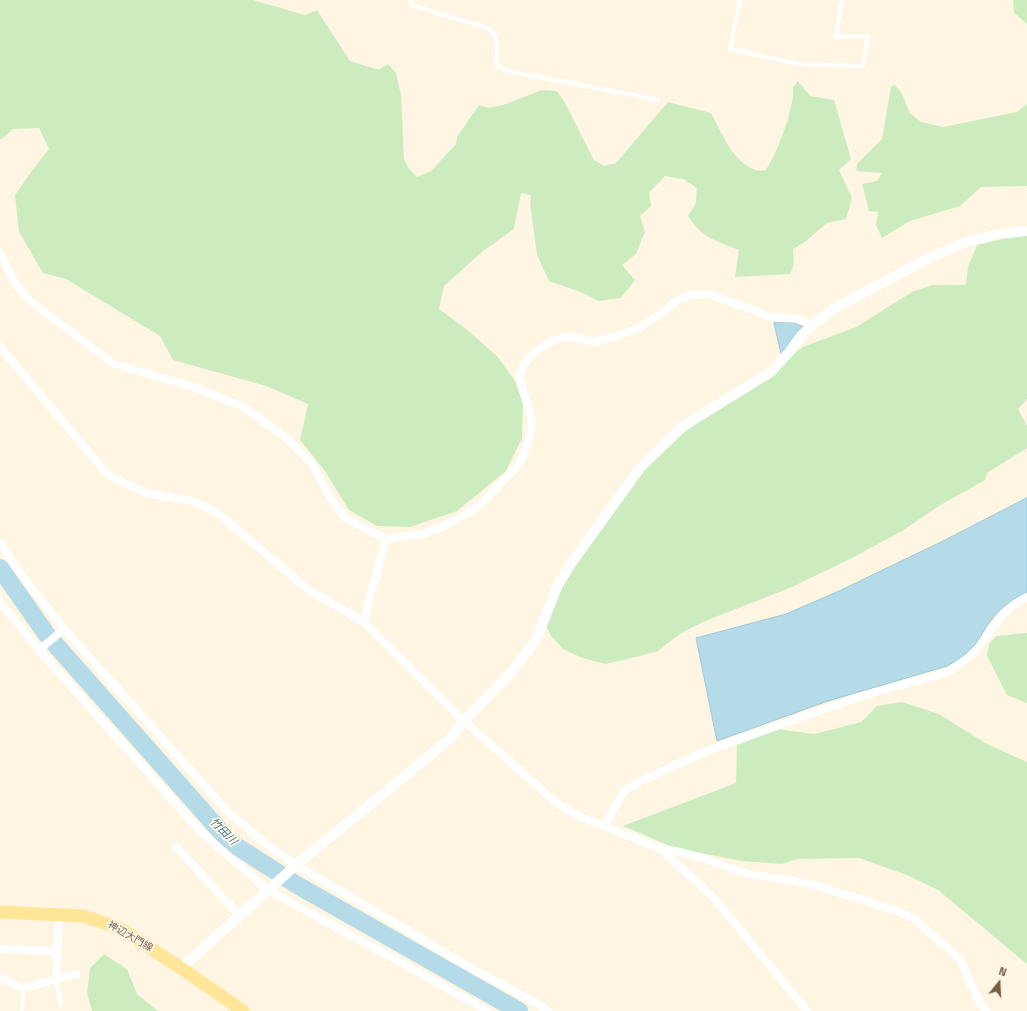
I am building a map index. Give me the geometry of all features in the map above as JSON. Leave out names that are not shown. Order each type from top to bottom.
[{"type":"main road","name":"神辺大門線","points":[[0,912],[83,916],[111,925],[181,968],[243,1011]]},
{"type":"street","points":[[181,968],[295,866],[450,739],[464,721],[511,673],[537,638],[557,587],[570,566],[640,468],[680,428],[771,372],[801,336],[812,325],[834,308],[931,257],[967,242],[999,234],[1027,231]]},
{"type":"street","points":[[0,253],[17,286],[30,301],[114,364],[190,386],[244,407],[289,440],[313,465],[331,499],[345,518],[386,539],[422,534],[442,527],[468,513],[483,502],[514,470],[522,458],[531,433],[532,420],[519,377],[524,364],[536,351],[554,340],[569,336],[593,342],[614,337],[642,327],[664,312],[676,300],[691,295],[710,294],[771,317],[799,319],[812,325]]},
{"type":"street","points":[[0,348],[108,475],[146,493],[191,501],[215,511],[310,591],[364,622],[464,721],[559,805],[583,818],[661,850],[675,851],[699,857],[747,874],[818,886],[900,912],[914,918],[960,959],[979,1002],[986,1011]]},
{"type":"street","points":[[364,622],[386,539]]},
{"type":"street","points":[[0,544],[63,629],[226,810],[295,866],[548,1011]]},
{"type":"street","points":[[604,826],[624,791],[642,780],[685,760],[709,750],[865,695],[946,673],[968,658],[978,648],[1000,617],[1013,605],[1027,597]]},
{"type":"street","points":[[0,602],[202,833],[269,889],[487,1011]]},
{"type":"street","points":[[40,649],[63,629]]},
{"type":"street","points":[[177,848],[240,916]]},
{"type":"street","points":[[661,850],[714,898],[807,1011]]},
{"type":"street","points":[[56,980],[60,915]]},
{"type":"street","points":[[0,949],[57,951]]},
{"type":"street","points":[[0,978],[23,988],[76,974]]},
{"type":"lane","points":[[412,0],[411,5],[487,28],[495,35],[496,65],[508,71],[658,100]]},
{"type":"lane","points":[[740,0],[730,49],[798,64],[863,66],[868,36],[836,37],[842,0]]},
{"type":"lane","points":[[56,980],[61,1004]]},
{"type":"lane","points":[[22,1011],[23,988]]},
{"type":"green space","points":[[0,0],[253,0],[305,15],[317,10],[350,61],[379,70],[388,64],[396,73],[401,95],[404,159],[409,169],[417,177],[431,171],[456,144],[457,137],[479,105],[488,108],[503,105],[542,90],[557,91],[564,101],[594,160],[604,166],[616,163],[668,102],[711,113],[723,137],[739,159],[745,165],[754,170],[765,171],[770,164],[780,142],[791,106],[793,87],[798,81],[810,96],[834,100],[851,159],[839,170],[852,198],[846,219],[827,223],[806,241],[793,249],[794,264],[790,274],[735,277],[739,250],[716,241],[704,234],[688,216],[696,203],[697,188],[683,179],[665,176],[649,193],[651,206],[640,216],[645,232],[636,254],[622,265],[635,280],[621,298],[598,301],[583,293],[549,281],[537,255],[530,204],[531,195],[521,193],[514,229],[483,251],[444,286],[439,309],[465,328],[497,356],[515,381],[523,403],[522,438],[506,471],[457,511],[410,527],[377,526],[349,510],[325,471],[300,440],[308,404],[266,386],[173,360],[160,336],[66,279],[43,273],[19,232],[15,195],[49,149],[39,128],[13,129],[0,139]]},
{"type":"green space","points":[[1013,0],[1027,0],[1027,24],[1014,13]]},
{"type":"green space","points":[[895,85],[902,94],[910,113],[921,122],[943,127],[1017,112],[1027,104],[1027,186],[981,187],[960,206],[910,221],[882,238],[876,225],[878,212],[869,211],[862,184],[877,181],[882,173],[856,171],[857,164],[882,139],[891,87]]},
{"type":"green space","points":[[1027,233],[1027,399],[1018,409],[1027,426],[1027,448],[987,473],[985,480],[939,506],[902,531],[850,559],[792,587],[703,622],[681,633],[658,651],[606,664],[582,658],[563,649],[551,636],[546,625],[571,566],[640,474],[687,430],[771,374],[803,347],[856,327],[912,292],[932,285],[966,285],[968,267],[977,245]]},
{"type":"green space","points":[[1027,633],[1027,703],[1007,695],[987,656],[989,644],[996,636]]},
{"type":"green space","points":[[902,702],[939,714],[987,744],[1027,762],[1027,964],[938,890],[907,875],[859,858],[798,859],[782,864],[742,861],[675,848],[623,826],[736,783],[737,745],[777,729],[814,734],[861,722],[877,706]]},
{"type":"green space","points":[[104,954],[127,969],[137,994],[158,1011],[92,1011],[87,993],[90,968]]},
{"type":"water","points":[[790,321],[804,327],[781,354],[774,323]]},
{"type":"water","points":[[1027,498],[1027,592],[1011,601],[997,613],[987,625],[973,648],[966,654],[947,666],[828,701],[717,741],[696,638],[786,614],[839,591],[945,540]]},
{"type":"waterway","name":"竹田川","points":[[0,568],[47,635],[230,842],[297,885],[519,1011]]}]
